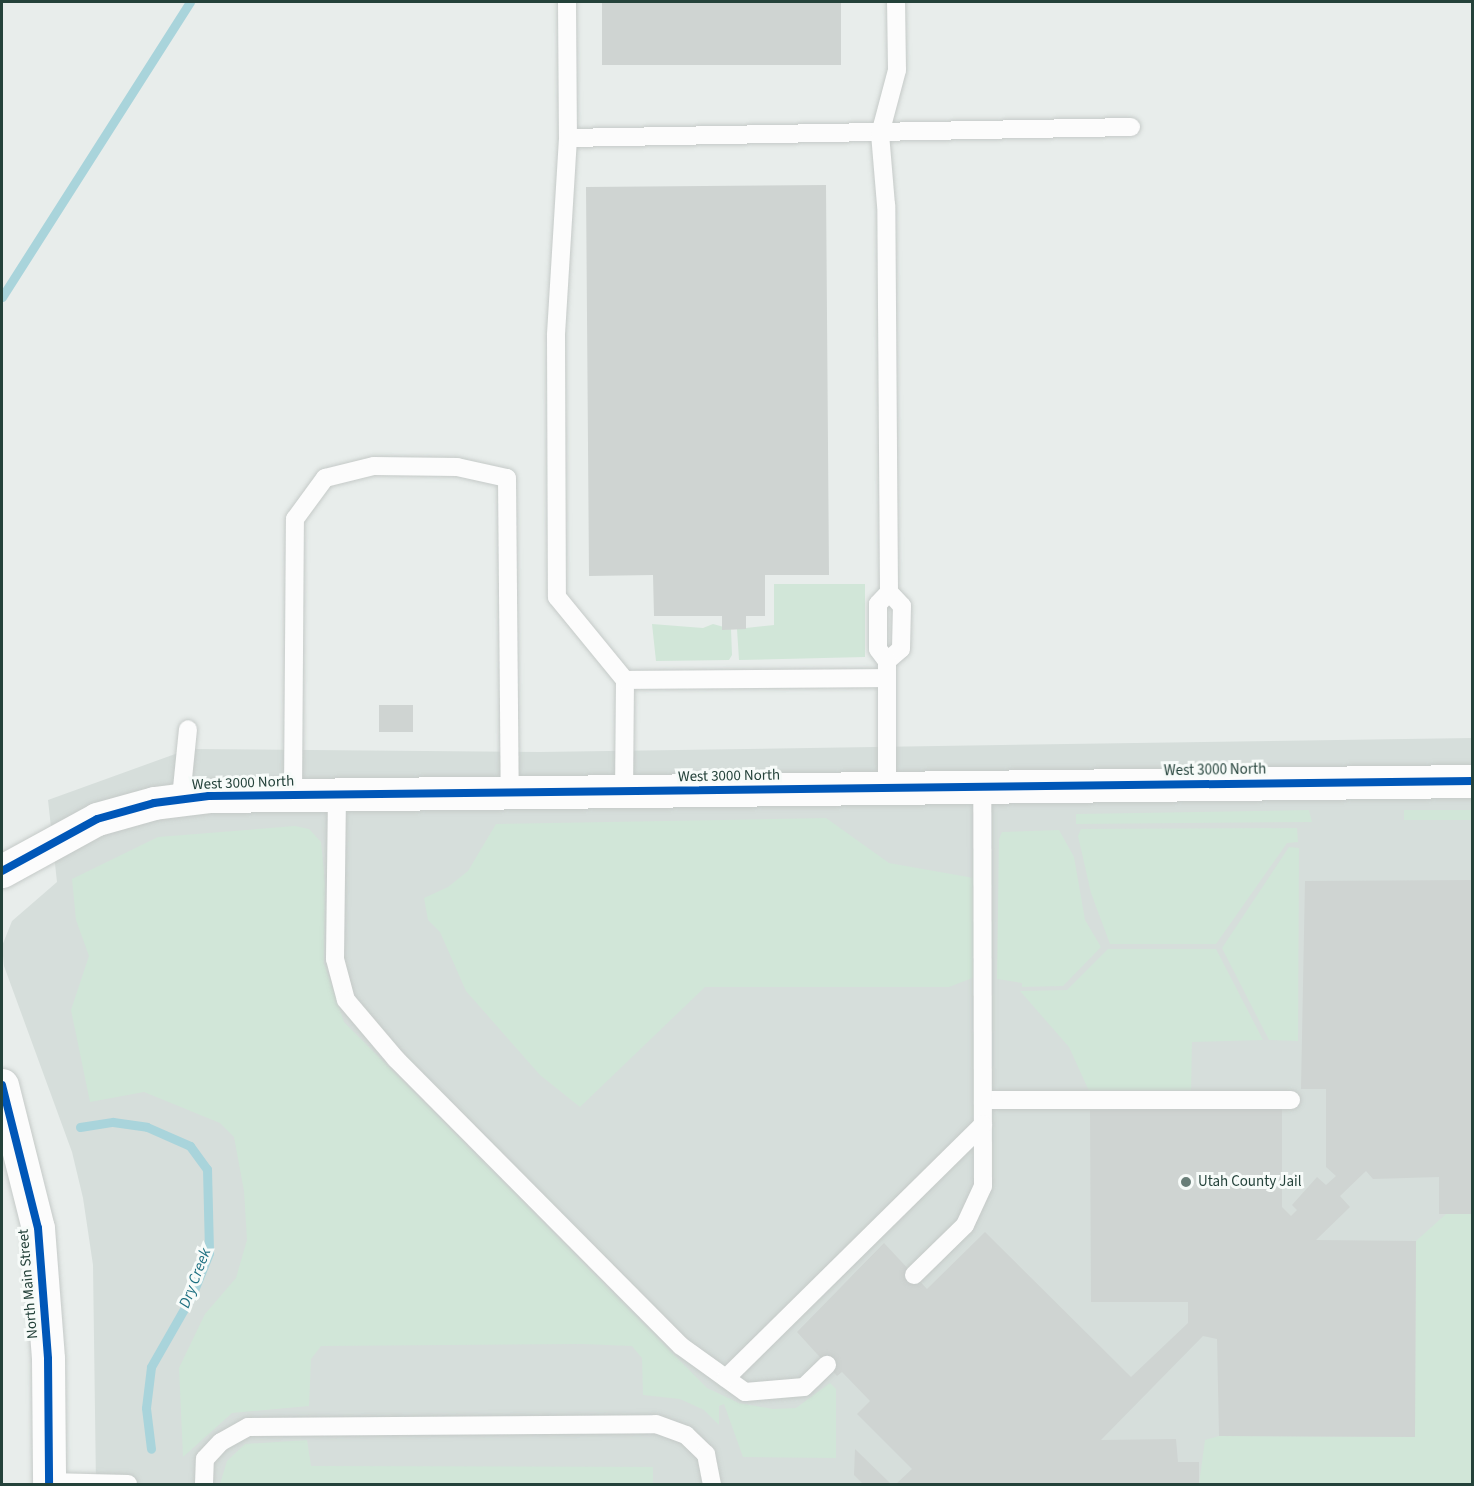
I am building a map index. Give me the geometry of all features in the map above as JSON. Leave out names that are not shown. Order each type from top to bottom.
[{"type":"street","name":"West 3000 North","points":[[2,871],[97,819],[181,798],[337,794],[1473,781]]},
{"type":"street","name":"North Main Street","points":[[2,1084],[38,1228],[48,1359],[49,1483]]},
{"type":"lane","points":[[567,2],[568,138],[556,336],[558,597],[625,680],[624,791]]},
{"type":"lane","points":[[887,788],[887,669],[901,649],[902,606],[889,592],[886,205],[880,134],[897,70],[896,2]]},
{"type":"lane","points":[[568,138],[880,134],[1131,127]]},
{"type":"lane","points":[[293,795],[295,519],[325,478],[374,466],[457,467],[507,478],[510,792]]},
{"type":"lane","points":[[625,680],[887,669]]},
{"type":"lane","points":[[181,798],[188,729]]},
{"type":"lane","points":[[915,1275],[965,1225],[982,1186],[982,787]]},
{"type":"lane","points":[[337,794],[335,959],[346,1000],[396,1059],[681,1346],[745,1392],[804,1387],[827,1365]]},
{"type":"lane","points":[[982,1100],[1291,1100]]},
{"type":"lane","points":[[726,1378],[982,1125]]},
{"type":"lane","points":[[204,1485],[205,1459],[221,1442],[248,1427],[656,1424],[686,1435],[706,1454],[712,1485]]},
{"type":"lane","points":[[49,1483],[128,1485]]},
{"type":"shaded area","points":[[1472,738],[1472,1484],[96,1484],[93,1265],[83,1198],[72,1152],[4,966],[2,946],[12,921],[57,882],[48,800],[189,749],[540,752]]},
{"type":"green space","points":[[774,584],[865,584],[865,657],[739,660],[737,629],[774,625]]},
{"type":"green space","points":[[652,624],[703,628],[713,624],[731,629],[732,655],[729,660],[656,661]]},
{"type":"green space","points":[[1309,810],[1312,822],[1076,824],[1076,814]]},
{"type":"green space","points":[[1404,810],[1472,810],[1472,820],[1404,820]]},
{"type":"green space","points":[[826,818],[889,863],[974,878],[975,977],[949,987],[705,987],[580,1107],[540,1075],[466,991],[440,932],[428,920],[424,898],[448,887],[468,871],[496,824]]},
{"type":"green space","points":[[295,826],[309,829],[321,842],[325,883],[324,963],[344,1022],[707,1388],[739,1403],[773,1409],[796,1408],[830,1383],[836,1389],[836,1458],[743,1457],[724,1404],[719,1406],[719,1425],[704,1410],[680,1399],[643,1395],[642,1358],[632,1346],[582,1344],[321,1346],[311,1359],[309,1406],[232,1413],[183,1457],[179,1368],[205,1314],[236,1278],[247,1240],[244,1191],[234,1137],[220,1123],[144,1092],[90,1102],[71,1010],[89,956],[76,920],[72,879],[158,837]]},
{"type":"green space","points":[[1297,828],[1298,842],[1287,843],[1216,944],[1110,944],[1091,893],[1078,836],[1081,829]]},
{"type":"green space","points":[[1059,830],[1074,857],[1085,920],[1101,947],[1063,986],[1022,987],[1022,983],[997,979],[999,839],[1002,832]]},
{"type":"green space","points":[[1289,847],[1299,848],[1298,1041],[1269,1040],[1222,948]]},
{"type":"green space","points":[[1108,949],[1216,949],[1263,1040],[1192,1042],[1191,1093],[1089,1091],[1069,1047],[1020,991],[1067,990]]},
{"type":"green space","points":[[1446,1214],[1472,1214],[1472,1484],[1199,1484],[1205,1440],[1219,1436],[1415,1437],[1416,1241]]},
{"type":"green space","points":[[307,1440],[311,1466],[653,1467],[653,1484],[220,1484],[227,1461],[245,1444]]},
{"type":"building","points":[[602,2],[841,2],[841,65],[602,65]]},
{"type":"building","points":[[826,185],[829,575],[765,575],[765,616],[746,616],[746,629],[722,630],[722,616],[654,616],[653,575],[589,576],[586,187]]},
{"type":"building","points":[[379,705],[413,705],[413,732],[379,732]]},
{"type":"building","name":"Utah County Jail","points":[[1472,880],[1472,1214],[1439,1214],[1439,1177],[1373,1179],[1366,1171],[1340,1196],[1350,1207],[1316,1240],[1416,1241],[1415,1437],[1219,1436],[1217,1339],[1203,1336],[1101,1440],[1176,1439],[1178,1462],[1199,1462],[1199,1484],[896,1484],[912,1469],[857,1414],[870,1401],[842,1372],[837,1376],[797,1332],[884,1243],[927,1289],[985,1232],[1131,1377],[1188,1323],[1188,1302],[1091,1302],[1090,1110],[1282,1108],[1282,1207],[1291,1216],[1297,1210],[1292,1205],[1317,1177],[1326,1185],[1336,1176],[1326,1167],[1326,1089],[1301,1089],[1305,881]]},
{"type":"building","points":[[855,1449],[891,1484],[863,1484],[854,1475]]},
{"type":"waterway","points":[[2,297],[190,2]]},
{"type":"waterway","name":"Dry Creek","points":[[80,1127],[113,1122],[147,1127],[190,1146],[207,1169],[209,1253],[192,1295],[151,1367],[146,1408],[151,1449]]},
{"type":"cycle path","points":[[2,871],[97,819],[154,803],[209,796],[1472,781]]},
{"type":"cycle path","points":[[2,1085],[38,1228],[48,1359],[49,1484]]},
{"type":"place","name":"Utah County Jail","points":[[1186,1182]]}]
